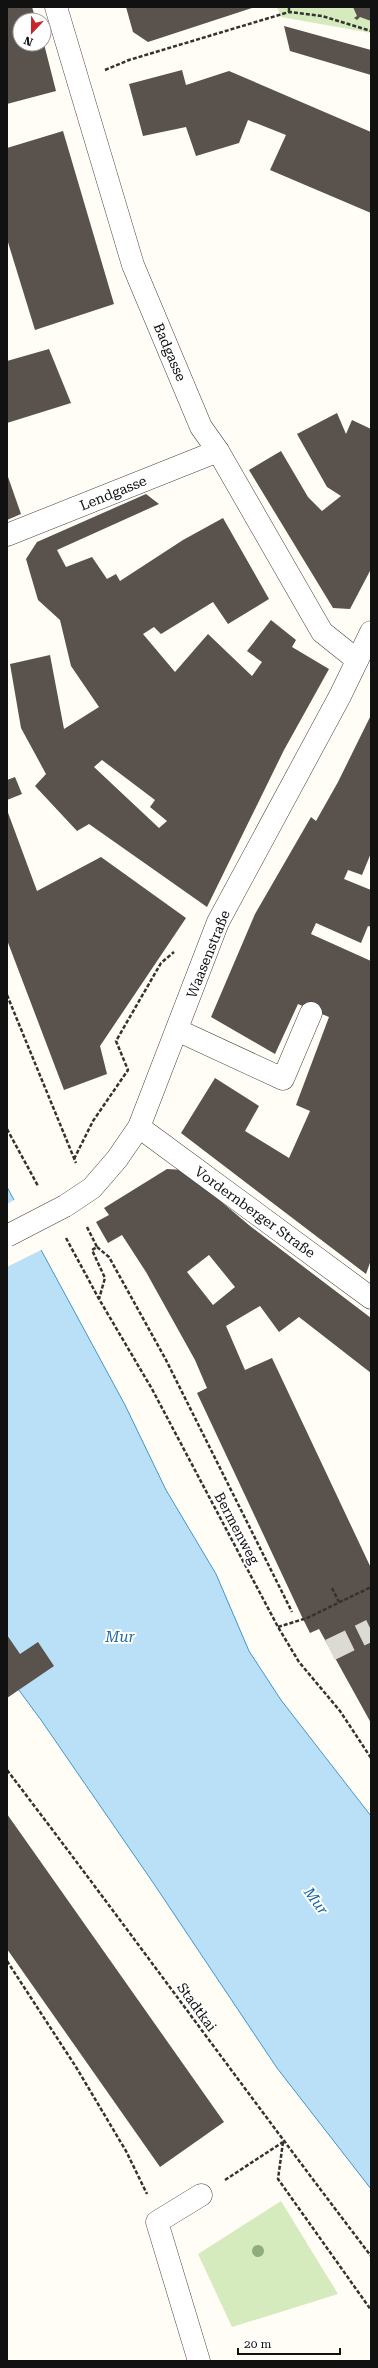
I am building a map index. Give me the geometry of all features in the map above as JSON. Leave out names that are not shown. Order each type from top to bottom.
[{"type":"street","name":"Badgasse","points":[[56,7],[133,265],[201,427],[218,451],[322,632],[357,660]]},
{"type":"street","name":"Lendgasse","points":[[7,535],[218,451]]},
{"type":"street","name":"Waasenstraße","points":[[7,1236],[65,1206],[92,1188],[117,1159],[139,1127],[218,922],[340,696],[371,632]]},
{"type":"street","points":[[177,1030],[283,1079],[311,1013]]},
{"type":"street","name":"Vordernberger Straße","points":[[139,1127],[371,1298]]},
{"type":"street","points":[[199,2361],[157,2222],[202,2195]]},
{"type":"path","points":[[289,7],[289,12]]},
{"type":"path","points":[[78,81],[129,60],[289,12],[322,16],[371,31]]},
{"type":"path","points":[[74,1159],[93,1121],[128,1070],[116,1041],[161,962],[177,950]]},
{"type":"path","points":[[7,995],[74,1159],[92,1188]]},
{"type":"path","points":[[84,1222],[97,1247],[109,1257],[165,1358],[292,1612]]},
{"type":"path","name":"Bermenweg","points":[[97,1247],[92,1250],[105,1278],[99,1299],[152,1389],[278,1627],[299,1662],[340,1711],[371,1758]]},
{"type":"path","points":[[278,1627],[307,1618],[371,1587]]},
{"type":"path","points":[[332,1588],[339,1602]]},
{"type":"path","name":"Stadtkai","points":[[7,1770],[99,1890],[284,2141],[371,2256]]},
{"type":"path","points":[[7,1961],[76,2067],[126,2151],[145,2186],[157,2222]]},
{"type":"path","points":[[252,2162],[284,2141]]},
{"type":"path","points":[[284,2141],[278,2179],[371,2310]]},
{"type":"green space","points":[[277,7],[371,7],[371,33],[281,17]]},
{"type":"green space","points":[[281,2201],[338,2294],[232,2327],[198,2254]]},
{"type":"water","name":"Mur","points":[[7,1187],[125,1405],[166,1490],[216,1574],[249,1651],[281,1700],[371,1816],[371,2189],[277,2068],[154,1884],[41,1720],[7,1674]]},
{"type":"pier","points":[[16,1199],[43,1249],[7,1267],[7,1204]]},
{"type":"building","points":[[7,7],[32,7],[34,12],[12,12],[12,52],[46,52],[56,91],[7,104]]},
{"type":"building","points":[[126,7],[255,7],[148,42],[133,32]]},
{"type":"building","points":[[353,7],[371,7],[371,21],[360,17],[357,20],[354,18],[357,16]]},
{"type":"building","points":[[284,26],[371,50],[371,75],[290,51]]},
{"type":"building","points":[[182,70],[186,85],[229,71],[371,132],[371,213],[270,170],[286,135],[248,120],[239,143],[196,156],[186,127],[143,136],[129,84]]},
{"type":"building","points":[[63,131],[114,304],[35,330],[7,239],[7,148]]},
{"type":"building","points":[[49,349],[71,403],[7,423],[7,361]]},
{"type":"building","points":[[337,413],[346,434],[352,420],[371,429],[371,569],[350,609],[333,608],[249,470],[281,451],[308,497],[322,511],[341,496],[327,487],[297,434]]},
{"type":"building","points":[[7,474],[21,514],[7,520]]},
{"type":"building","points":[[146,494],[159,504],[57,550],[66,567],[92,557],[107,579],[116,574],[120,581],[183,540],[223,518],[269,599],[228,624],[213,602],[161,634],[154,627],[143,634],[175,672],[208,634],[252,676],[262,662],[247,651],[271,620],[296,640],[292,647],[329,669],[284,750],[207,907],[89,824],[77,831],[35,786],[46,774],[21,728],[10,664],[50,655],[64,729],[99,707],[71,666],[60,620],[38,600],[26,559],[37,542]],"holes":[[[102,760],[155,800],[150,807],[167,821],[159,828],[94,767]]]},
{"type":"building","points":[[371,715],[371,853],[362,875],[348,870],[344,879],[371,890],[371,927],[368,926],[361,943],[316,923],[311,934],[371,961],[371,1260],[366,1274],[181,1133],[215,1078],[259,1106],[245,1131],[289,1158],[310,1111],[296,1105],[329,1017],[298,1004],[275,1054],[211,1017],[255,914],[311,817],[316,821],[338,782]]},
{"type":"building","points":[[15,777],[22,794],[7,800],[7,780]]},
{"type":"building","points":[[7,810],[37,891],[101,857],[186,918],[100,1046],[107,1074],[64,1090],[7,940]]},
{"type":"building","points":[[167,1169],[184,1170],[250,1226],[371,1318],[371,1373],[299,1317],[279,1332],[260,1306],[226,1326],[245,1370],[272,1358],[371,1568],[371,1723],[319,1629],[310,1633],[303,1619],[197,1393],[207,1388],[195,1360],[146,1272],[122,1235],[108,1243],[96,1222],[109,1215],[104,1208]],"holes":[[[209,1255],[235,1287],[213,1305],[187,1272]]]},
{"type":"building","points":[[7,1635],[20,1654],[38,1642],[54,1666],[7,1698]]},
{"type":"building","points":[[7,1814],[224,2122],[160,2167],[7,1949]]},
{"type":"tunnel","points":[[330,1650],[371,1630]]}]
